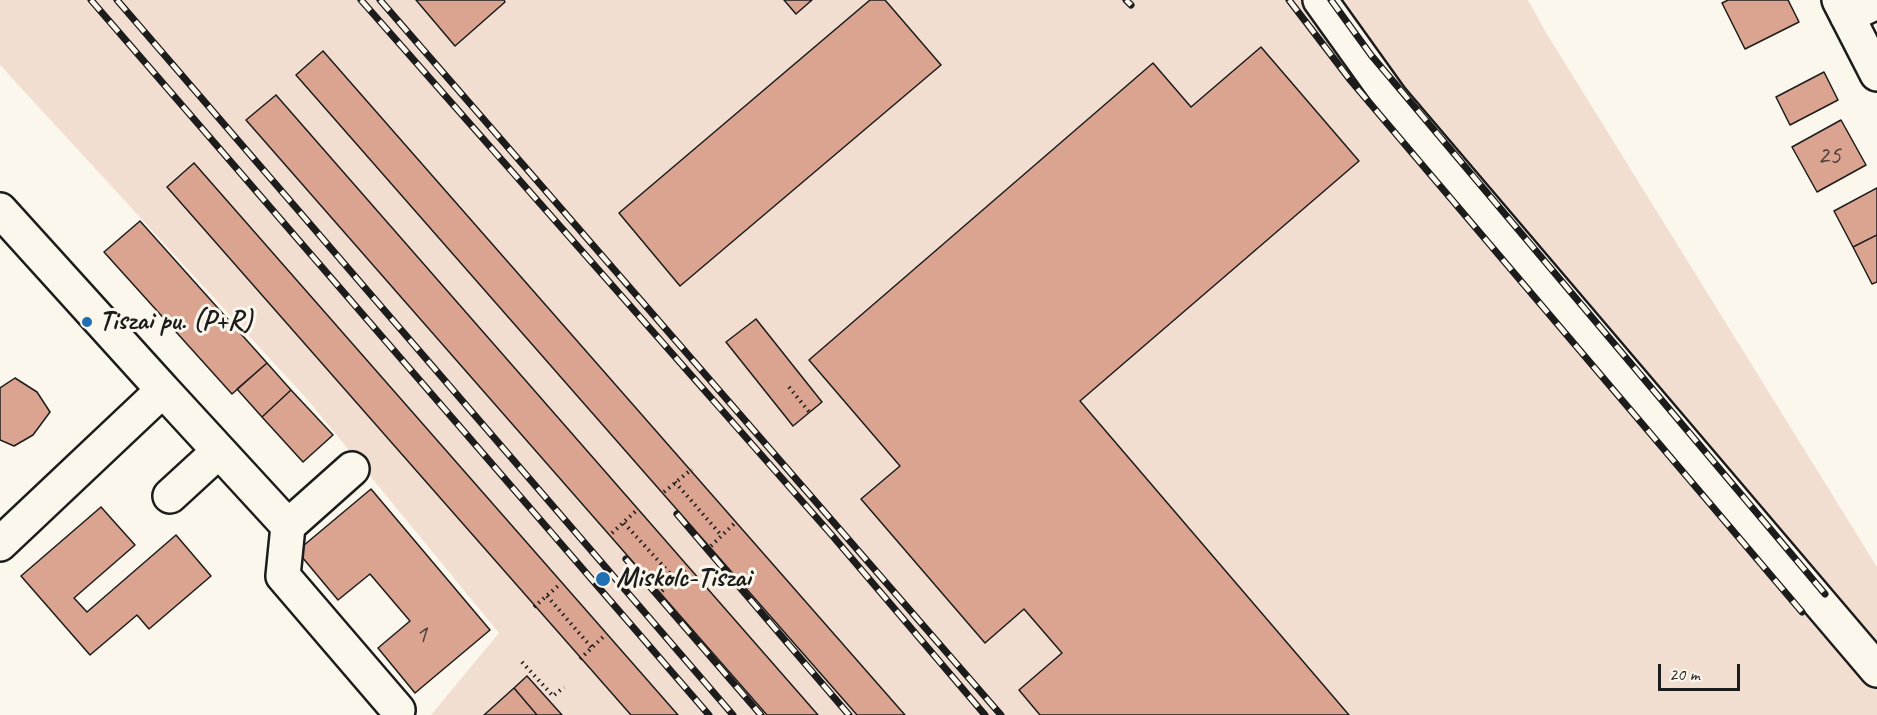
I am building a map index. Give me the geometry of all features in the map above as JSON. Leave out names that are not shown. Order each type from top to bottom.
[{"type":"street","points":[[1320,0],[1391,99],[1877,670]]},
{"type":"street","points":[[1877,2],[1843,8],[1877,74]]},
{"type":"street","points":[[0,210],[288,526]]},
{"type":"street","points":[[0,544],[163,390]]},
{"type":"street","points":[[170,496],[219,451]]},
{"type":"street","points":[[352,469],[288,526],[283,576],[398,710]]},
{"type":"path","points":[[789,387],[810,413]]},
{"type":"path","points":[[664,492],[692,469]]},
{"type":"path","points":[[675,483],[721,536]]},
{"type":"path","points":[[612,533],[638,510]]},
{"type":"path","points":[[711,546],[737,521]]},
{"type":"path","points":[[624,523],[675,579]]},
{"type":"path","points":[[662,591],[688,567]]},
{"type":"path","points":[[534,607],[559,585]]},
{"type":"path","points":[[547,596],[592,648]]},
{"type":"path","points":[[580,660],[604,636]]},
{"type":"path","points":[[522,662],[554,696],[564,687]]},
{"type":"shaded area","points":[[0,0],[1528,0],[1877,567],[1877,715],[431,715],[499,633],[307,399],[0,65]]},
{"type":"building","points":[[416,0],[504,0],[505,2],[455,46]]},
{"type":"building","points":[[784,0],[812,0],[796,14]]},
{"type":"building","points":[[870,0],[885,0],[941,65],[680,286],[619,213]]},
{"type":"building","points":[[1728,0],[1788,0],[1799,22],[1745,49],[1722,3]]},
{"type":"building","points":[[1261,47],[1359,161],[1080,401],[1349,715],[1040,715],[1019,690],[1062,653],[1024,609],[985,643],[861,499],[900,466],[809,360],[1153,63],[1191,107]]},
{"type":"building","points":[[323,51],[905,715],[857,715],[296,75]]},
{"type":"building","points":[[1824,72],[1838,100],[1790,125],[1776,97]]},
{"type":"building","points":[[276,95],[818,715],[767,715],[246,120]]},
{"type":"building","points":[[1841,120],[1866,165],[1817,192],[1792,147]]},
{"type":"building","points":[[194,163],[678,715],[631,715],[167,187]]},
{"type":"building","points":[[1877,188],[1877,235],[1853,247],[1834,211]]},
{"type":"building","points":[[140,221],[267,363],[232,394],[104,252]]},
{"type":"building","points":[[1877,235],[1877,282],[1872,284],[1853,247]]},
{"type":"building","points":[[756,319],[822,402],[793,426],[726,342]]},
{"type":"building","points":[[267,363],[291,390],[262,417],[237,389]]},
{"type":"building","points":[[15,378],[37,392],[50,412],[33,435],[14,446],[0,440],[0,388]]},
{"type":"building","points":[[291,390],[333,435],[303,462],[262,417]]},
{"type":"building","points":[[371,489],[490,630],[415,693],[378,648],[410,621],[370,574],[338,600],[297,551]]},
{"type":"building","points":[[101,507],[135,545],[74,598],[87,612],[176,535],[211,576],[149,629],[137,615],[90,655],[21,576]]},
{"type":"building","points":[[527,676],[562,715],[537,715],[514,688]]},
{"type":"building","points":[[514,688],[537,715],[484,715]]},
{"type":"railway","points":[[91,0],[709,715]]},
{"type":"railway","points":[[117,0],[733,715]]},
{"type":"railway","points":[[361,0],[830,533],[985,715]]},
{"type":"railway","points":[[380,0],[1001,715]]},
{"type":"railway","points":[[1126,0],[1131,5]]},
{"type":"railway","points":[[1289,0],[1351,81],[1802,612]]},
{"type":"railway","points":[[1331,0],[1371,55],[1825,594]]},
{"type":"railway","points":[[677,514],[849,715]]},
{"type":"railway","points":[[626,559],[761,715]]},
{"type":"place","name":"Tiszai pu. (P+R)","points":[[87,322]]},
{"type":"place","name":"Miskolc-Tiszai","points":[[603,579]]}]
